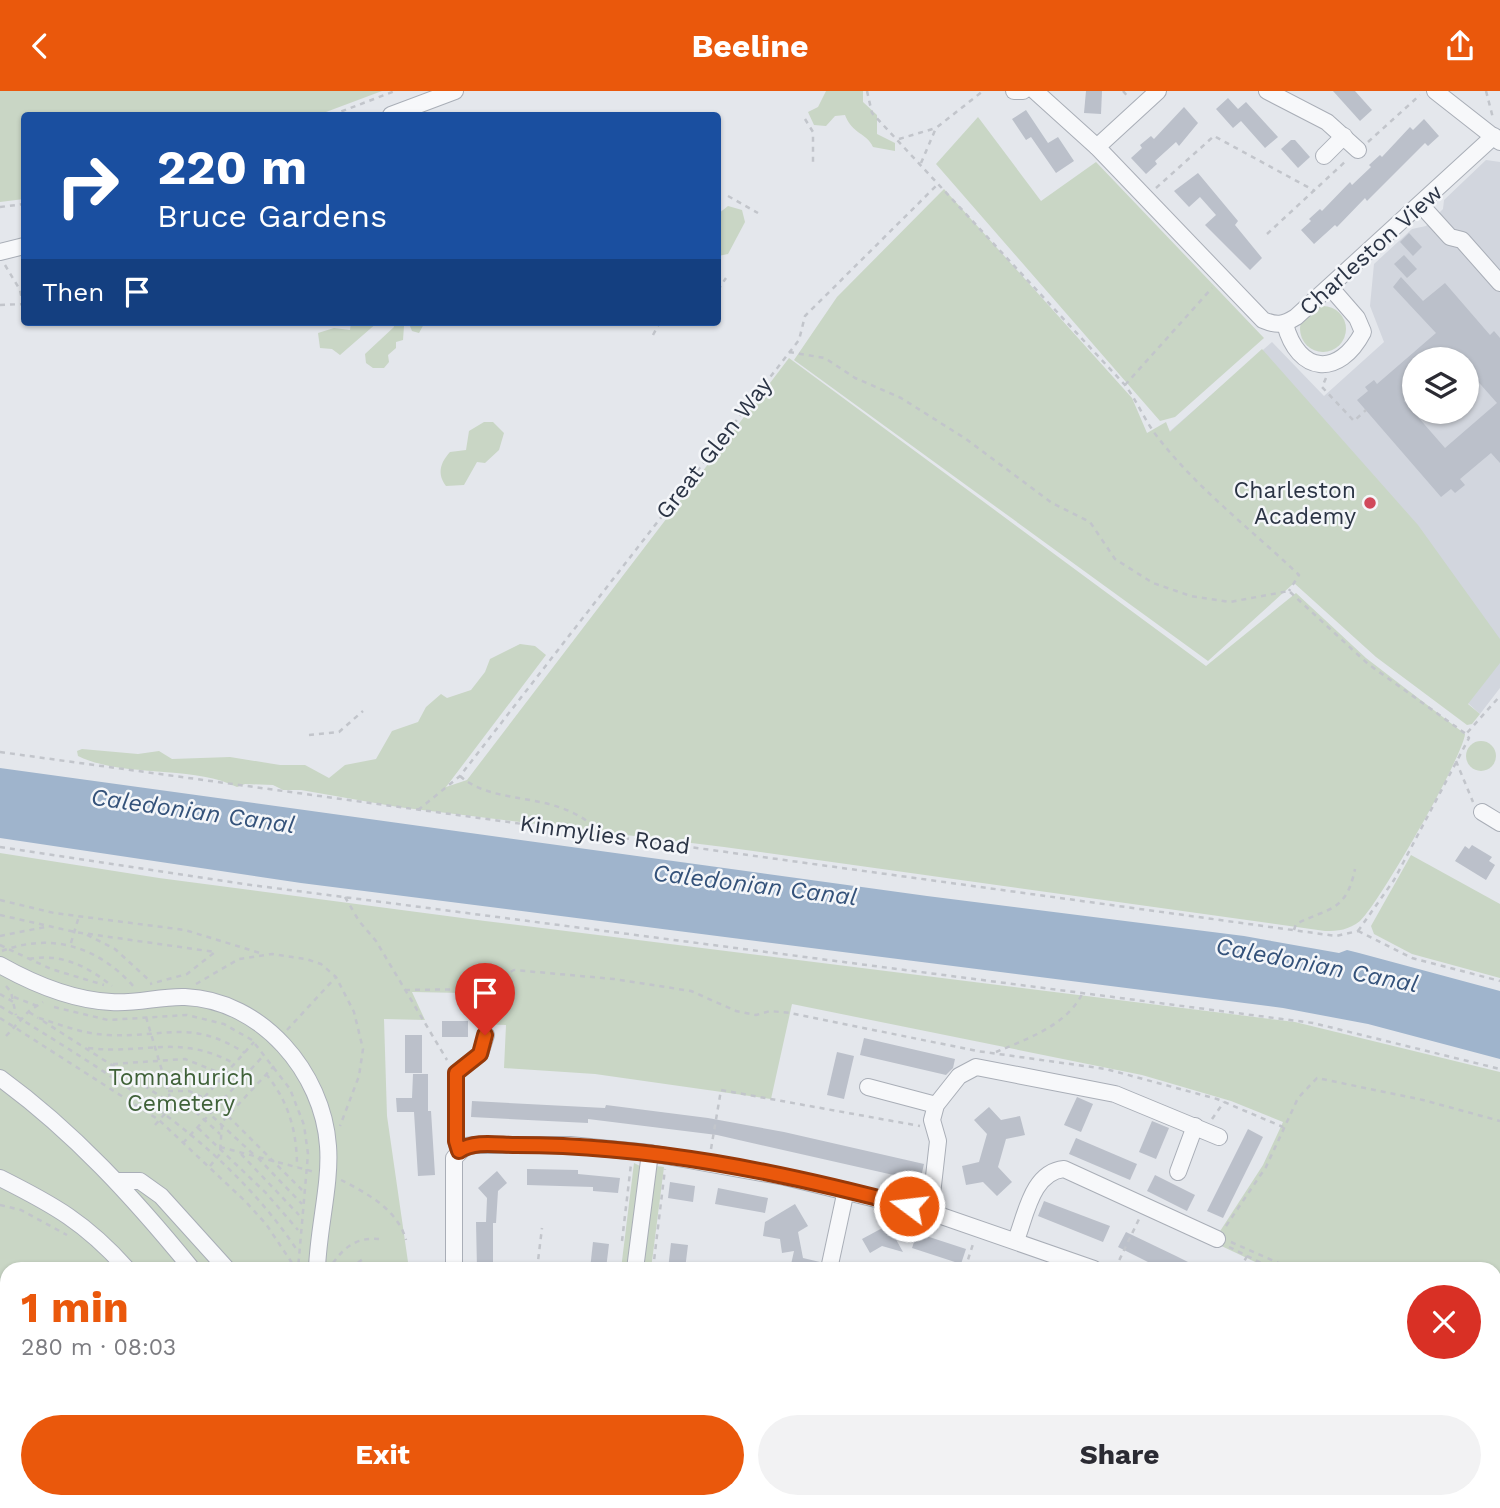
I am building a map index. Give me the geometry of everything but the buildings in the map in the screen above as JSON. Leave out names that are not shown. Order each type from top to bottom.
[{"type":"street","points":[[399,112],[455,91]]},
{"type":"street","points":[[1014,91],[1023,91]]},
{"type":"street","name":"Charleston View","points":[[1035,91],[1097,147],[1263,320],[1274,325],[1284,324],[1330,287],[1497,139]]},
{"type":"street","points":[[1097,147],[1158,91]]},
{"type":"street","points":[[1267,91],[1327,122],[1358,150]]},
{"type":"street","points":[[1435,91],[1497,139]]},
{"type":"street","points":[[1324,156],[1344,136]]},
{"type":"street","points":[[1421,205],[1450,237],[1462,240],[1500,283]]},
{"type":"street","points":[[2,257],[21,248]]},
{"type":"street","points":[[1284,324],[1289,339],[1312,364],[1330,365],[1356,346],[1363,333],[1357,318],[1330,287]]},
{"type":"street","points":[[1482,812],[1500,823]]},
{"type":"street","points":[[0,965],[69,993],[111,1002],[176,997],[222,1004],[265,1026],[279,1039],[312,1089],[325,1125],[328,1149],[318,1262]]},
{"type":"street","points":[[459,1151],[456,1141],[456,1073],[480,1054],[485,1035]]},
{"type":"street","points":[[930,1212],[939,1140],[934,1112],[959,1076],[976,1067],[1115,1094],[1206,1131],[1178,1172]]},
{"type":"street","points":[[0,1078],[66,1132],[119,1181],[186,1262]]},
{"type":"street","points":[[868,1087],[934,1112]]},
{"type":"street","points":[[454,1262],[452,1169],[454,1158],[459,1151],[475,1145],[570,1145],[650,1153],[708,1163],[846,1190],[930,1212],[1075,1262]]},
{"type":"street","points":[[636,1262],[650,1153]]},
{"type":"street","points":[[1016,1240],[1038,1183],[1052,1170],[1064,1169],[1217,1238]]},
{"type":"street","points":[[0,1178],[51,1203],[90,1229],[121,1262]]},
{"type":"street","points":[[119,1181],[140,1181],[161,1196],[221,1262]]},
{"type":"street","points":[[831,1262],[846,1190]]},
{"type":"path","points":[[340,112],[395,91]]},
{"type":"path","points":[[789,352],[825,358],[855,378],[901,398],[966,439],[1052,503],[1090,522],[1115,559],[1153,583],[1191,596],[1230,602],[1289,591],[1299,575],[1221,505],[1157,436],[1125,385],[872,113],[867,91]]},
{"type":"path","points":[[899,139],[936,128],[983,91]]},
{"type":"path","points":[[1267,234],[1426,91]]},
{"type":"path","points":[[1486,91],[1497,139]]},
{"type":"path","points":[[1493,117],[1500,117]]},
{"type":"path","points":[[805,119],[813,132],[813,166]]},
{"type":"path","points":[[921,163],[936,128]]},
{"type":"path","points":[[1146,197],[1214,136],[1315,191]]},
{"type":"path","name":"Great Glen Way","points":[[418,810],[460,776],[799,340],[805,316],[939,183]]},
{"type":"path","points":[[728,196],[758,213]]},
{"type":"path","points":[[0,207],[21,204]]},
{"type":"path","points":[[2,257],[21,294]]},
{"type":"path","points":[[1125,385],[1222,277]]},
{"type":"path","points":[[721,286],[726,278]]},
{"type":"path","points":[[0,305],[21,304]]},
{"type":"path","points":[[653,335],[658,326]]},
{"type":"path","points":[[1330,365],[1322,387],[1353,421],[1366,410]]},
{"type":"path","points":[[1289,591],[1368,663],[1468,738],[1394,880],[1358,931],[1412,958],[1500,981]]},
{"type":"path","points":[[1466,734],[1500,696]]},
{"type":"path","points":[[309,734],[340,731],[363,711]]},
{"type":"path","name":"Kinmylies Road","points":[[0,752],[1336,936],[1358,931]]},
{"type":"path","points":[[1457,761],[1475,806],[1482,812]]},
{"type":"path","points":[[460,776],[472,786],[560,805],[588,819],[603,834]]},
{"type":"path","points":[[0,848],[345,897],[1313,1023],[1500,1069]]},
{"type":"path","points":[[1294,930],[1296,924],[1341,904],[1350,888],[1355,869]]},
{"type":"path","points":[[345,897],[456,1073]]},
{"type":"path","points":[[0,899],[79,916],[185,930],[263,954],[306,958],[321,964],[336,977],[354,1012],[363,1049],[359,1076],[336,1135]]},
{"type":"path","points":[[0,915],[75,932],[215,952],[187,974],[151,982]]},
{"type":"path","points":[[71,944],[79,916]]},
{"type":"path","points":[[0,936],[48,927]]},
{"type":"path","points":[[82,932],[115,949],[151,982]]},
{"type":"path","points":[[0,952],[40,942],[71,944],[98,956],[133,985],[143,1000],[146,1019],[172,1105]]},
{"type":"path","points":[[0,945],[71,977],[118,986]]},
{"type":"path","points":[[176,997],[239,959],[263,954]]},
{"type":"path","points":[[28,959],[62,958],[88,969],[112,986]]},
{"type":"path","points":[[405,989],[478,989],[514,970],[614,979],[691,991],[736,1011],[755,1015],[770,1011],[790,1013],[993,1053],[1053,1059],[1106,1069],[1224,1102],[1283,1127]]},
{"type":"path","points":[[183,1143],[336,977]]},
{"type":"path","points":[[143,1000],[151,982]]},
{"type":"path","points":[[0,983],[8,988],[13,996],[16,1015]]},
{"type":"path","points":[[125,986],[133,985]]},
{"type":"path","points":[[993,1053],[1029,1039],[1059,1021],[1079,1001],[1083,992]]},
{"type":"path","points":[[6,1036],[37,1006],[69,993]]},
{"type":"path","points":[[0,994],[15,1003]]},
{"type":"path","points":[[13,996],[37,1006]]},
{"type":"path","points":[[43,1002],[108,1020],[187,1014],[205,1017],[239,1031],[254,1042],[290,1089],[304,1125],[308,1154],[298,1262]]},
{"type":"path","points":[[0,1006],[166,1112],[274,1216],[299,1252]]},
{"type":"path","points":[[29,1012],[113,1064],[172,1105],[198,1103],[254,1042]]},
{"type":"path","points":[[0,1018],[159,1120],[266,1224],[292,1262]]},
{"type":"path","points":[[39,1018],[96,1034],[184,1030],[229,1043],[245,1053]]},
{"type":"path","points":[[86,1048],[187,1045],[219,1055],[235,1064]]},
{"type":"path","points":[[113,1064],[196,1061],[225,1075]]},
{"type":"path","points":[[209,1166],[216,1159],[220,1147],[222,1123],[274,1066]]},
{"type":"path","points":[[267,1074],[291,1119],[297,1167]]},
{"type":"path","points":[[163,1076],[192,1076],[214,1086]]},
{"type":"path","points":[[1217,1238],[1255,1187],[1304,1089],[1317,1078],[1423,1100],[1500,1121]]},
{"type":"path","points":[[708,1163],[721,1090],[917,1127],[934,1112]]},
{"type":"path","points":[[168,1091],[188,1091],[204,1098]]},
{"type":"path","points":[[1206,1131],[1224,1102]]},
{"type":"path","points":[[198,1103],[222,1123],[302,1204]]},
{"type":"path","points":[[155,1125],[172,1105]]},
{"type":"path","points":[[188,1105],[220,1133]]},
{"type":"path","points":[[228,1116],[303,1192]]},
{"type":"path","points":[[198,1128],[220,1147],[299,1232]]},
{"type":"path","points":[[239,1151],[301,1216]]},
{"type":"path","points":[[622,1243],[633,1151]]},
{"type":"path","points":[[654,1262],[667,1156]]},
{"type":"path","points":[[0,1205],[21,1210],[67,1235]]},
{"type":"path","points":[[1118,1262],[1145,1206]]},
{"type":"path","points":[[538,1262],[542,1228]]},
{"type":"path","points":[[967,1262],[979,1228]]},
{"type":"path","points":[[335,1262],[352,1243],[369,1238],[379,1239]]},
{"type":"path","points":[[1217,1238],[1259,1262]]},
{"type":"path","points":[[1217,1238],[1277,1262]]},
{"type":"path","points":[[1244,1262],[1247,1256]]},
{"type":"path","points":[[359,1262],[364,1258]]},
{"type":"shaded area","name":"Charleston Academy","points":[[1486,160],[1500,162],[1500,688],[1480,714],[1169,432],[1272,342],[1324,396],[1384,342],[1370,306],[1374,264],[1412,229],[1426,226],[1443,209],[1444,200]]},
{"type":"green space","points":[[0,91],[382,91],[326,112],[21,112],[21,199],[0,202]]},
{"type":"green space","points":[[826,91],[863,91],[863,102],[877,115],[877,134],[895,143],[895,151],[873,147],[851,126],[845,115],[835,116],[826,126],[814,125],[808,112],[818,107]]},
{"type":"green space","points":[[978,117],[1041,201],[1096,162],[1264,338],[1175,417],[1160,421],[936,164]]},
{"type":"green space","points":[[944,189],[1132,398],[1147,433],[1166,422],[1170,432],[1262,349],[1418,525],[1500,639],[1500,663],[1468,704],[1480,714],[1472,724],[1467,725],[1376,657],[1294,583],[1208,661],[794,360],[837,297]]},
{"type":"green space","points":[[728,206],[742,210],[745,222],[728,254],[721,255],[721,212]]},
{"type":"green space","points":[[1323,306],[1339,313],[1346,329],[1339,345],[1323,352],[1307,345],[1300,329],[1307,313]]},
{"type":"green space","points":[[350,326],[373,326],[340,355],[332,349],[320,348],[318,333],[334,328],[350,330]]},
{"type":"green space","points":[[404,326],[403,340],[396,342],[396,348],[388,355],[389,362],[384,368],[373,368],[366,363],[365,354],[394,327]]},
{"type":"green space","points":[[410,326],[423,326],[419,333],[412,331]]},
{"type":"green space","points":[[789,358],[1206,666],[1296,593],[1366,658],[1465,734],[1450,771],[1419,830],[1384,888],[1360,921],[1343,929],[1325,931],[724,847],[398,807],[301,790],[283,790],[273,785],[245,784],[237,787],[200,776],[116,767],[78,756],[77,751],[82,749],[138,754],[159,751],[172,759],[230,757],[280,765],[305,765],[329,778],[345,765],[376,759],[392,731],[418,722],[426,707],[441,694],[447,698],[471,690],[485,672],[490,659],[520,644],[535,646],[546,655],[446,787],[467,780]]},
{"type":"green space","points":[[484,422],[493,422],[504,433],[499,450],[485,463],[477,462],[464,485],[446,486],[441,473],[444,460],[450,452],[466,450],[469,431]]},
{"type":"green space","points":[[1481,741],[1492,745],[1496,756],[1492,767],[1481,771],[1470,767],[1466,756],[1470,745]]},
{"type":"green space","name":"Tomnahurich Cemetery","points":[[0,853],[159,878],[485,921],[1295,1022],[1500,1072],[1500,1262],[1255,1262],[1213,1242],[1263,1165],[1283,1122],[1231,1101],[1142,1075],[792,1004],[771,1099],[595,1074],[504,1068],[506,1025],[473,1024],[464,993],[412,992],[425,1020],[384,1019],[387,1116],[408,1262],[0,1262]]},
{"type":"green space","points":[[1411,855],[1500,904],[1500,978],[1412,954],[1374,934],[1371,926]]},
{"type":"green space","points":[[634,1163],[642,1167],[632,1262],[622,1262]]},
{"type":"green space","points":[[656,1166],[664,1167],[652,1262],[642,1262]]},
{"type":"water","name":"Caledonian Canal","points":[[0,768],[927,896],[1244,936],[1339,953],[1347,950],[1500,991],[1500,1059],[1368,1024],[1283,1008],[301,883],[0,838]]},
{"type":"place","name":"Charleston Academy","points":[[1370,503]]},
{"type":"route","points":[[485,1035],[485,1045],[480,1054],[460,1067],[456,1073],[456,1141],[459,1151],[466,1146],[475,1145],[570,1145],[650,1153],[785,1177],[909,1206]]}]
